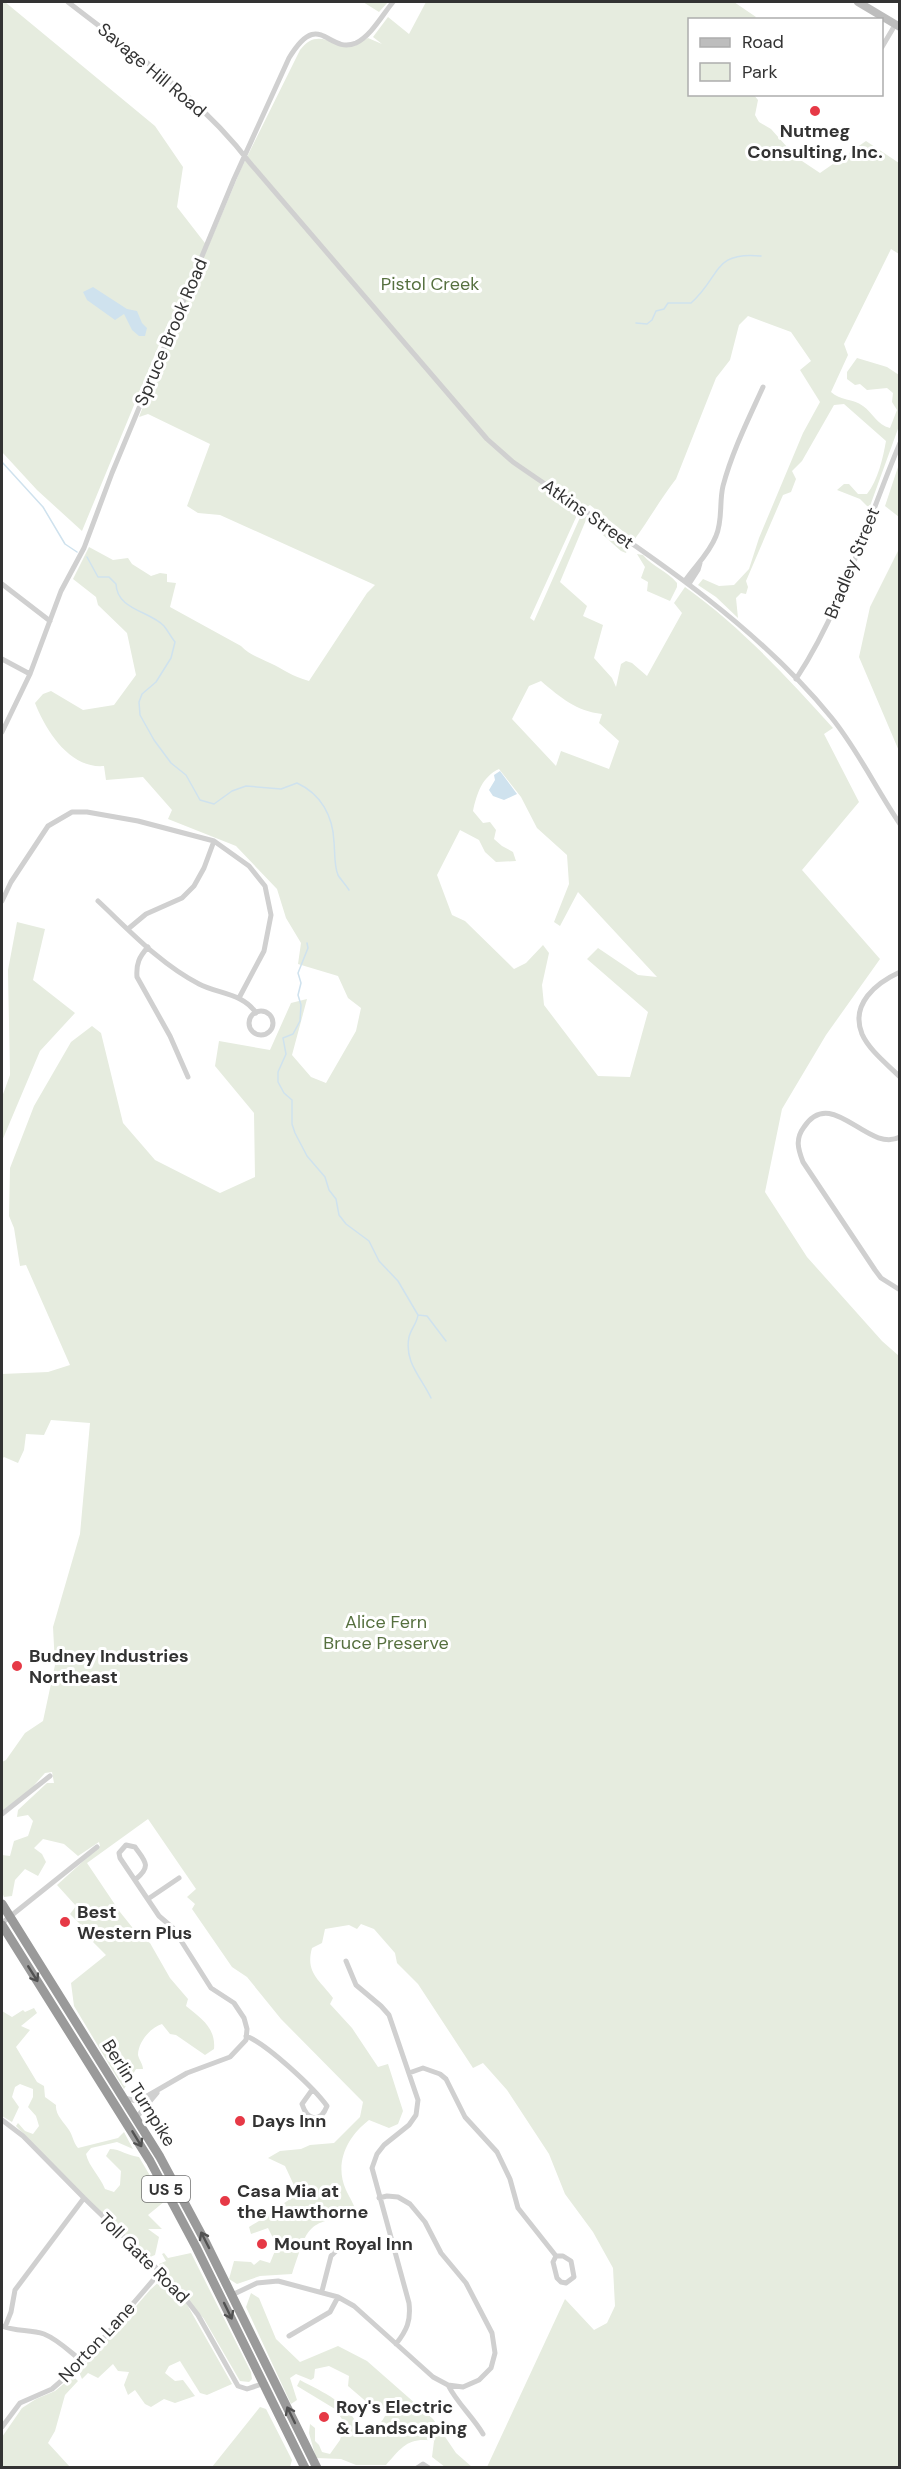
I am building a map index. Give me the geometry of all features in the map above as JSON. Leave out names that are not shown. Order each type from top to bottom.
[{"type":"highway","name":"Berlin Turnpike","points":[[2,1904],[4,1921],[150,2161],[187,2228],[305,2468]]},
{"type":"highway","name":"Berlin Turnpike","points":[[4,1921],[124,2098],[179,2191],[317,2468]]},
{"type":"street","name":"Savage Hill Road","points":[[68,2],[189,96],[280,196]]},
{"type":"street","name":"Spruce Brook Road","points":[[2,732],[30,674],[61,591],[84,548],[112,473],[244,154],[289,58],[304,38],[316,34],[341,43],[357,42],[367,34],[393,2]]},
{"type":"street","points":[[858,2],[897,26],[883,45]]},
{"type":"street","name":"Atkins Street","points":[[280,196],[487,439],[513,462],[716,603],[796,679],[840,729],[900,824]]},
{"type":"street","points":[[687,583],[694,567],[700,563],[717,535],[722,514],[722,491],[728,465],[763,387]]},
{"type":"street","name":"Bradley Street","points":[[796,679],[819,642],[837,605],[900,443]]},
{"type":"street","points":[[2,584],[50,621]]},
{"type":"street","points":[[2,659],[30,674]]},
{"type":"street","points":[[2,901],[11,882],[48,826],[72,812],[87,812],[138,821],[214,841],[249,866],[265,886],[272,915],[264,951],[239,998]]},
{"type":"street","points":[[129,929],[146,914],[182,898],[194,885],[204,868],[214,841]]},
{"type":"street","points":[[98,901],[169,965],[200,985],[239,998],[256,1013],[267,1013],[272,1019],[270,1030],[264,1035],[256,1034],[249,1026],[250,1018],[256,1013]]},
{"type":"street","points":[[148,947],[139,956],[137,977],[170,1036],[188,1077]]},
{"type":"street","points":[[900,972],[881,981],[868,993],[862,1007],[860,1021],[862,1034],[900,1077]]},
{"type":"street","points":[[900,1137],[881,1140],[843,1117],[825,1113],[810,1119],[802,1130],[797,1147],[803,1162],[875,1270],[881,1278],[900,1290]]},
{"type":"street","points":[[2,1814],[50,1776]]},
{"type":"street","points":[[124,2098],[136,2101],[160,2090],[187,2073],[230,2057],[238,2051],[246,2036],[244,2018],[234,2003],[211,1988],[173,1928],[159,1917],[120,1858],[119,1853],[126,1845],[135,1847],[146,1867],[144,1872],[135,1879]]},
{"type":"street","points":[[4,1921],[97,1847]]},
{"type":"street","points":[[148,1899],[179,1878]]},
{"type":"street","points":[[346,1961],[356,1985],[389,2015],[418,2100],[416,2115],[409,2125],[384,2145],[377,2154],[372,2168],[410,2310],[407,2329],[396,2344]]},
{"type":"street","points":[[246,2036],[261,2042],[312,2090],[327,2106],[321,2117],[315,2119],[305,2113],[302,2104],[312,2090]]},
{"type":"street","points":[[409,2073],[423,2068],[440,2074],[446,2079],[465,2117],[494,2147],[505,2164],[518,2208],[556,2256]]},
{"type":"street","points":[[136,2118],[160,2090]]},
{"type":"street","name":"Toll Gate Road","points":[[2,2120],[23,2136],[161,2271],[193,2307],[238,2386],[247,2389],[274,2379]]},
{"type":"street","points":[[232,2295],[257,2283],[278,2282],[322,2291],[354,2306],[432,2377],[448,2385],[463,2387],[479,2380],[491,2368],[495,2353],[492,2333],[466,2283],[441,2253],[425,2222],[410,2204],[398,2197],[379,2198]]},
{"type":"street","points":[[83,2362],[55,2340],[43,2334],[18,2331],[3,2326],[11,2312],[15,2290],[84,2198]]},
{"type":"street","points":[[322,2291],[331,2256],[339,2248]]},
{"type":"street","points":[[556,2256],[562,2256],[571,2261],[574,2277],[571,2281],[561,2282],[557,2278],[553,2262],[556,2256]]},
{"type":"street","name":"Norton Lane","points":[[2,2427],[20,2403],[52,2389],[83,2362],[161,2271]]},
{"type":"street","points":[[289,2336],[330,2312],[338,2297]]},
{"type":"street","points":[[448,2385],[483,2434]]},
{"type":"street","points":[[417,2468],[423,2464],[429,2468]]},
{"type":"green space","points":[[2,2],[5,2],[155,126],[183,167],[177,207],[208,247],[241,169],[300,50],[306,43],[325,39],[354,46],[368,38],[382,44],[373,37],[388,17],[409,34],[426,2],[734,2],[756,17],[688,18],[688,96],[755,96],[758,100],[755,115],[759,122],[771,129],[796,157],[820,173],[866,141],[899,163],[899,254],[891,249],[844,344],[848,355],[831,392],[838,397],[859,403],[878,422],[890,428],[897,410],[892,402],[893,393],[887,388],[867,390],[860,384],[855,385],[847,379],[847,372],[857,358],[887,367],[899,375],[899,426],[870,506],[868,507],[860,499],[837,490],[844,484],[849,484],[858,494],[867,494],[877,476],[886,441],[844,404],[834,405],[802,461],[792,471],[796,479],[791,492],[783,495],[746,581],[748,587],[746,594],[741,593],[736,598],[738,618],[716,597],[698,585],[703,579],[719,586],[734,585],[749,569],[759,538],[803,433],[820,402],[800,370],[811,361],[791,332],[748,316],[739,325],[730,360],[716,378],[676,479],[634,540],[590,505],[578,513],[530,618],[534,621],[582,513],[615,535],[628,548],[626,553],[621,551],[586,520],[560,582],[587,606],[583,616],[603,625],[594,658],[612,678],[616,687],[621,664],[626,661],[632,663],[647,676],[682,613],[674,603],[685,587],[745,636],[833,728],[824,734],[859,802],[802,870],[880,959],[826,1035],[782,1109],[765,1192],[807,1257],[882,1341],[899,1356],[899,2467],[487,2467],[565,2299],[594,2330],[607,2323],[615,2306],[613,2268],[593,2232],[565,2194],[549,2154],[507,2090],[483,2063],[473,2068],[418,1984],[397,1963],[395,1953],[374,1929],[361,1924],[357,1929],[349,1925],[325,1929],[322,1943],[312,1948],[310,1957],[315,1976],[333,1998],[330,2004],[352,2028],[378,2067],[388,2064],[403,2111],[398,2124],[389,2128],[369,2120],[349,2142],[341,2170],[356,2216],[317,2224],[301,2246],[292,2274],[260,2276],[237,2284],[229,2279],[234,2261],[251,2262],[254,2265],[260,2260],[270,2263],[277,2246],[268,2228],[251,2234],[249,2227],[298,2194],[285,2166],[268,2158],[280,2151],[334,2143],[360,2117],[363,2102],[281,2019],[247,1977],[232,1967],[192,1909],[195,1904],[187,1897],[196,1889],[148,1819],[87,1863],[120,1912],[140,1937],[150,1943],[170,1978],[188,1999],[186,2006],[210,2029],[214,2049],[205,2055],[176,2035],[170,2034],[162,2024],[154,2028],[140,2045],[138,2055],[143,2069],[136,2069],[124,2089],[74,2006],[71,1983],[106,1955],[93,1942],[97,1934],[90,1925],[81,1925],[70,1914],[76,1906],[57,1885],[100,1846],[99,1842],[78,1856],[64,1844],[43,1839],[34,1848],[42,1854],[46,1862],[38,1876],[25,1869],[15,1880],[12,1896],[4,1897],[2,1855],[10,1856],[14,1841],[28,1836],[33,1821],[28,1815],[17,1817],[18,1810],[47,1783],[54,1783],[52,1772],[45,1773],[29,1791],[2,1811],[2,1762],[6,1760],[25,1733],[43,1721],[55,1665],[53,1627],[80,1534],[90,1423],[51,1420],[44,1435],[26,1434],[24,1450],[18,1463],[4,1457],[2,1459],[2,1374],[48,1372],[70,1365],[26,1265],[20,1266],[14,1228],[9,1216],[10,1168],[34,1106],[71,1042],[92,1026],[101,1033],[123,1123],[155,1160],[220,1193],[255,1177],[254,1113],[215,1066],[219,1041],[270,1050],[291,1003],[307,999],[292,1055],[311,1077],[326,1083],[356,1031],[361,1008],[348,998],[338,976],[298,964],[301,943],[286,918],[277,889],[236,846],[168,819],[172,810],[143,777],[106,780],[104,766],[92,765],[70,755],[53,736],[35,703],[43,694],[51,691],[83,710],[114,705],[136,675],[127,633],[98,605],[96,597],[73,579],[89,547],[113,560],[128,558],[132,564],[151,576],[160,573],[167,574],[167,582],[176,583],[170,607],[241,646],[254,656],[309,681],[367,593],[375,585],[220,515],[198,513],[187,506],[210,444],[148,414],[139,417],[174,328],[168,323],[82,531],[37,490],[2,452]],"holes":[[[541,681],[562,698],[584,710],[602,714],[599,723],[619,741],[609,769],[561,751],[556,766],[512,719],[529,686]],[[499,769],[521,797],[537,828],[567,855],[569,884],[554,922],[560,926],[578,892],[657,977],[638,975],[598,948],[587,959],[648,1012],[630,1077],[598,1076],[544,1005],[542,985],[549,953],[543,945],[526,963],[514,969],[465,921],[452,915],[437,875],[460,830],[479,840],[485,852],[496,862],[516,861],[513,852],[494,839],[496,830],[490,822],[483,823],[473,811],[481,786],[488,776]]]},
{"type":"green space","points":[[363,2],[388,2],[379,12]]},
{"type":"green space","points":[[899,464],[900,517],[885,506]]},
{"type":"green space","points":[[899,549],[899,751],[859,657],[870,607]]},
{"type":"green space","points":[[637,554],[643,555],[677,583],[670,601],[647,591],[648,582],[641,578],[645,567]]},
{"type":"green space","points":[[17,922],[45,929],[33,980],[75,1013],[40,1051],[2,1141],[2,1097],[10,1075],[8,970]]},
{"type":"green space","points":[[34,2008],[37,2013],[21,2026],[30,2030],[16,2047],[37,2082],[44,2086],[45,2097],[56,2105],[58,2115],[78,2148],[118,2138],[124,2132],[133,2149],[117,2142],[91,2148],[86,2154],[105,2189],[114,2192],[120,2185],[121,2171],[106,2156],[110,2149],[139,2157],[165,2201],[148,2215],[162,2229],[148,2229],[159,2237],[155,2255],[150,2257],[90,2202],[16,2126],[18,2123],[25,2131],[33,2134],[39,2126],[36,2116],[28,2107],[33,2097],[33,2089],[20,2084],[15,2087],[12,2097],[19,2107],[12,2122],[2,2116],[2,2011],[12,2017],[23,2010],[25,2012]]},
{"type":"green space","points":[[164,2253],[168,2258],[191,2253],[251,2372],[252,2379],[249,2382],[240,2381],[204,2319],[159,2264],[166,2261],[162,2254]]},
{"type":"green space","points":[[163,2278],[185,2301],[232,2384],[207,2395],[200,2393],[180,2361],[169,2366],[165,2373],[175,2381],[183,2380],[195,2396],[175,2403],[164,2399],[151,2407],[145,2404],[135,2390],[128,2395],[124,2385],[129,2372],[118,2371],[113,2364],[98,2378],[88,2373],[82,2379],[79,2372]]},
{"type":"green space","points":[[251,2293],[259,2298],[276,2339],[300,2362],[338,2346],[367,2361],[433,2419],[456,2453],[472,2467],[445,2467],[432,2457],[434,2441],[425,2440],[406,2445],[386,2465],[356,2465],[341,2459],[316,2458],[309,2433],[310,2424],[315,2428],[315,2441],[322,2452],[330,2454],[340,2440],[344,2422],[335,2409],[297,2386],[300,2380],[342,2405],[349,2411],[359,2428],[369,2433],[382,2421],[388,2411],[369,2404],[348,2386],[349,2376],[329,2366],[315,2369],[314,2378],[311,2380],[296,2374],[290,2378],[297,2400],[291,2404],[246,2307]]},
{"type":"green space","points":[[73,2376],[78,2381],[65,2395],[55,2431],[48,2443],[70,2467],[2,2467],[2,2437],[22,2408],[55,2391]]},
{"type":"green space","points":[[260,2407],[266,2409],[292,2460],[290,2467],[212,2467]]},
{"type":"water","points":[[93,287],[127,309],[137,311],[147,328],[145,336],[139,336],[132,330],[124,314],[115,320],[87,300],[83,292]]},
{"type":"water","points":[[500,771],[517,794],[504,800],[493,796],[489,790],[495,780],[494,775]]},
{"type":"waterway","points":[[636,323],[647,324],[652,320],[656,311],[664,309],[668,303],[691,303],[725,262],[745,256],[761,256]]},
{"type":"waterway","points":[[2,462],[43,507],[65,544],[77,552]]},
{"type":"waterway","points":[[87,557],[98,577],[109,577],[116,584],[118,593],[128,605],[158,621],[175,642],[171,658],[156,682],[142,694],[139,702],[140,715],[154,740],[171,763],[186,775],[200,800],[214,804],[232,791],[246,786],[281,789],[297,783],[313,793],[328,815],[333,832],[337,871],[349,890]]},
{"type":"waterway","points":[[307,943],[308,948],[298,973],[301,983],[298,995],[301,1005],[300,1021],[293,1034],[283,1038],[286,1054],[278,1072],[278,1082],[284,1093],[292,1100],[292,1124],[295,1133],[307,1156],[325,1177],[329,1190],[336,1199],[339,1215],[346,1224],[369,1241],[379,1261],[398,1281],[418,1315],[427,1316],[446,1341]]},
{"type":"waterway","points":[[418,1315],[409,1337],[409,1354],[414,1369],[431,1398]]},
{"type":"place","name":"Nutmeg Consulting, Inc.","points":[[815,111]]},
{"type":"place","name":"Budney Industries Northeast","points":[[17,1666]]},
{"type":"place","name":"Best Western Plus","points":[[65,1922]]},
{"type":"place","name":"Days Inn","points":[[240,2121]]},
{"type":"place","name":"Casa Mia at the Hawthorne","points":[[225,2201]]},
{"type":"place","name":"Mount Royal Inn","points":[[262,2244]]},
{"type":"place","name":"Roy's Electric & Landscaping","points":[[324,2417]]},
{"type":"park label","name":"Pistol Creek","points":[[430,284]]},
{"type":"park label","name":"Alice Fern Bruce Preserve","points":[[386,1632]]}]
